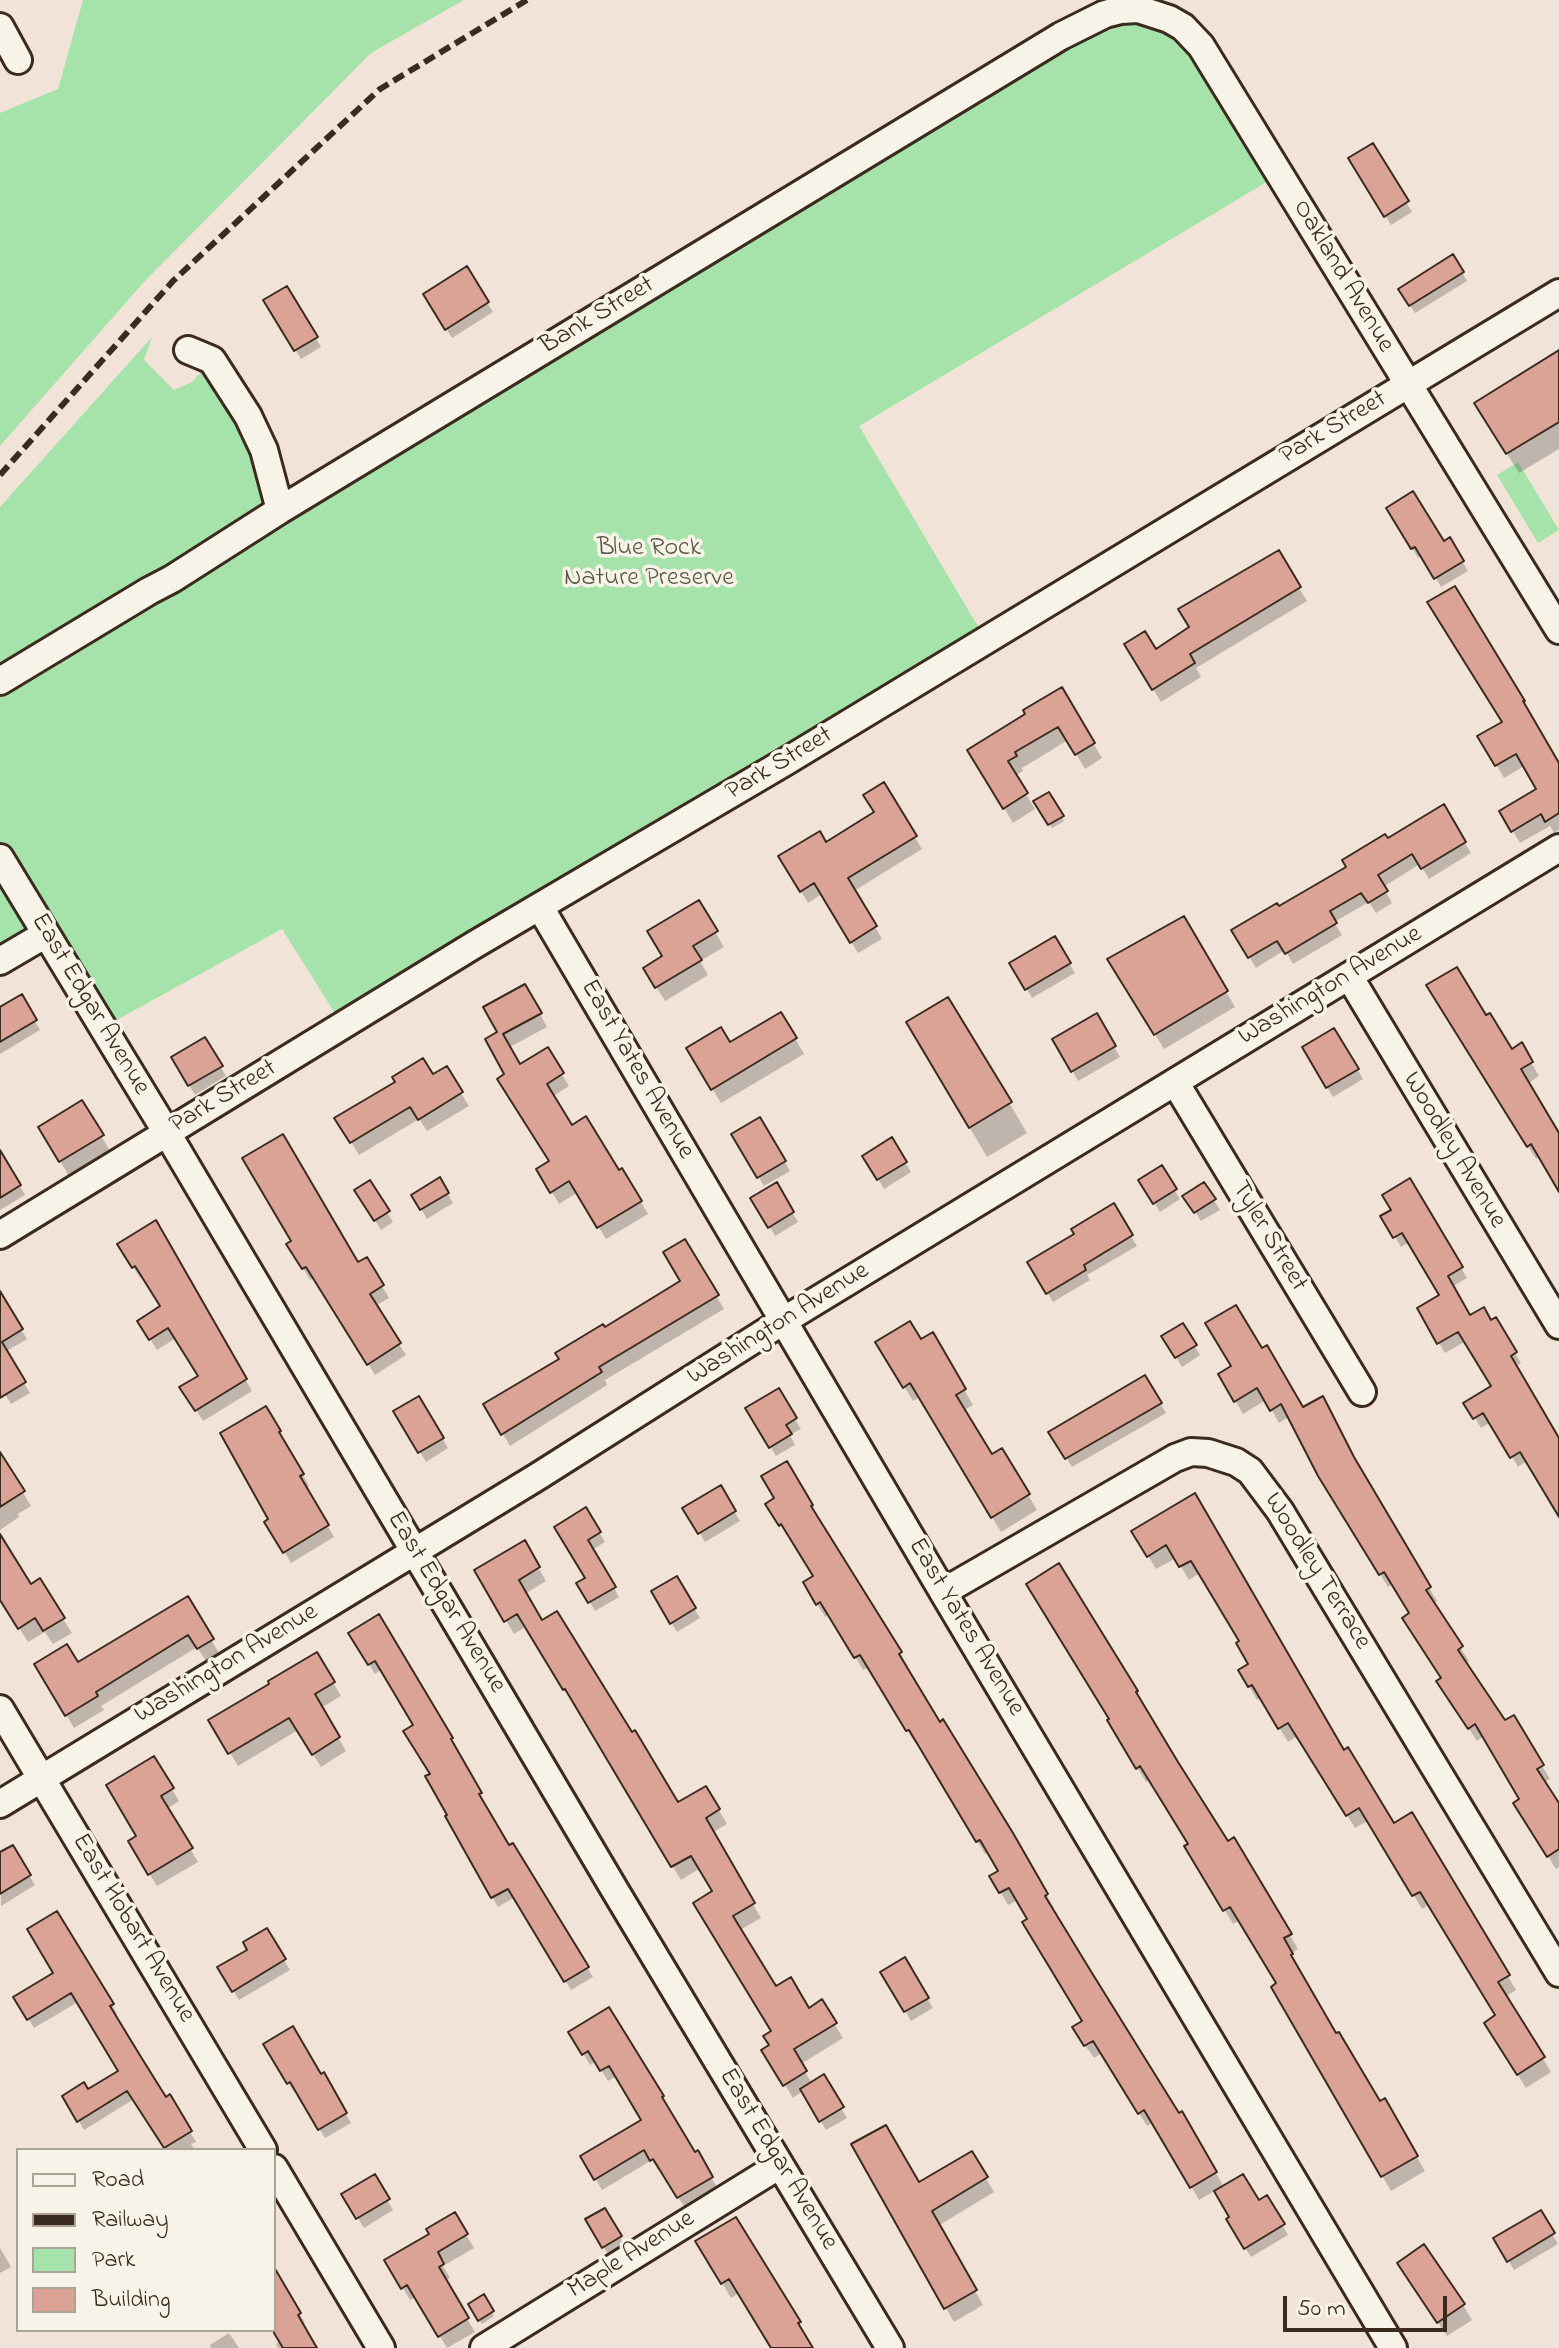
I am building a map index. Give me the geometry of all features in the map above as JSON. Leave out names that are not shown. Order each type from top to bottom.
[{"type":"street","name":"Bank Street","points":[[0,681],[172,579],[906,128],[1090,21],[1121,10],[1138,9],[1183,27],[1201,46]]},
{"type":"street","points":[[0,27],[18,60]]},
{"type":"street","name":"Oakland Avenue","points":[[1201,46],[1559,630]]},
{"type":"street","name":"Park Street","points":[[0,1235],[1559,293]]},
{"type":"street","points":[[188,350],[212,360],[248,416],[264,450],[280,510]]},
{"type":"street","name":"Washington Avenue","points":[[0,1804],[550,1469],[783,1321],[1559,848]]},
{"type":"street","name":"East Edgar Avenue","points":[[0,858],[890,2348]]},
{"type":"street","name":"East Yates Avenue","points":[[540,907],[1393,2348]]},
{"type":"street","points":[[0,961],[46,934]]},
{"type":"street","name":"Woodley Avenue","points":[[1349,976],[1559,1325]]},
{"type":"street","name":"Tyler Street","points":[[1175,1082],[1362,1392]]},
{"type":"street","name":"Woodley Terrace","points":[[943,1592],[1175,1458],[1191,1452],[1208,1453],[1236,1462],[1250,1471],[1280,1511],[1559,1973]]},
{"type":"street","name":"East Hobart Avenue","points":[[0,1709],[262,2148]]},
{"type":"street","name":"Maple Avenue","points":[[484,2348],[780,2165]]},
{"type":"street","points":[[276,2171],[381,2348]]},
{"type":"green space","points":[[83,0],[464,0],[371,53],[143,283],[0,446],[0,113],[58,89]]},
{"type":"green space","name":"Blue Rock Nature Preserve","points":[[1169,19],[1280,174],[859,426],[986,640],[343,1026],[282,929],[102,1028],[46,934],[0,961],[0,507],[152,337],[144,360],[174,390],[192,382],[212,360],[280,509],[1090,21]]},
{"type":"green space","points":[[1518,462],[1559,530],[1538,543],[1497,475]]},
{"type":"building","points":[[1373,143],[1409,201],[1384,217],[1348,158]]},
{"type":"building","points":[[1453,254],[1464,272],[1409,306],[1398,289]]},
{"type":"building","points":[[467,266],[489,302],[445,330],[423,294]]},
{"type":"building","points":[[287,286],[318,337],[294,351],[263,300]]},
{"type":"building","points":[[1559,350],[1559,422],[1506,454],[1474,403]]},
{"type":"building","points":[[1413,491],[1444,541],[1450,537],[1464,561],[1434,579],[1386,508]]},
{"type":"building","points":[[1279,550],[1301,587],[1190,654],[1195,663],[1152,690],[1124,644],[1145,631],[1156,649],[1189,627],[1178,609]]},
{"type":"building","points":[[1455,586],[1559,763],[1559,813],[1545,822],[1541,814],[1511,832],[1499,811],[1536,789],[1516,754],[1495,766],[1477,736],[1502,722],[1427,602]]},
{"type":"building","points":[[1062,687],[1095,743],[1075,755],[1058,727],[1015,752],[1017,756],[1008,761],[1028,793],[1003,809],[967,750]]},
{"type":"building","points":[[884,782],[917,836],[848,878],[877,926],[850,943],[814,883],[800,892],[778,856],[820,831],[826,842],[874,812],[863,795]]},
{"type":"building","points":[[1049,792],[1064,816],[1048,825],[1033,801]]},
{"type":"building","points":[[1444,804],[1466,842],[1421,869],[1412,854],[1378,875],[1388,891],[1368,903],[1361,893],[1330,911],[1337,923],[1285,954],[1277,941],[1248,958],[1231,930],[1346,867],[1342,860],[1385,834],[1388,838]]},
{"type":"building","points":[[699,900],[718,931],[693,946],[702,960],[655,988],[643,968],[662,956],[647,931]]},
{"type":"building","points":[[1184,916],[1228,991],[1154,1035],[1107,959]]},
{"type":"building","points":[[1055,936],[1071,963],[1025,990],[1009,963]]},
{"type":"building","points":[[1457,967],[1486,1015],[1490,1013],[1512,1049],[1522,1042],[1533,1062],[1521,1069],[1559,1133],[1559,1192],[1531,1144],[1527,1147],[1426,985]]},
{"type":"building","points":[[525,984],[542,1013],[503,1034],[520,1064],[548,1047],[564,1073],[547,1084],[572,1125],[586,1116],[642,1201],[597,1228],[569,1181],[550,1193],[536,1169],[549,1161],[497,1079],[504,1074],[485,1039],[497,1032],[483,1007]]},
{"type":"building","points":[[22,994],[37,1020],[0,1042],[0,1007]]},
{"type":"building","points":[[948,997],[1012,1102],[969,1128],[906,1022]]},
{"type":"building","points":[[781,1012],[797,1038],[711,1090],[686,1048],[721,1027],[730,1042]]},
{"type":"building","points":[[1097,1013],[1116,1046],[1071,1072],[1052,1039]]},
{"type":"building","points":[[1334,1028],[1359,1069],[1326,1088],[1302,1047]]},
{"type":"building","points":[[205,1037],[223,1066],[188,1086],[171,1057]]},
{"type":"building","points":[[423,1058],[433,1074],[447,1066],[463,1092],[418,1120],[410,1107],[350,1143],[334,1118],[395,1082],[392,1077]]},
{"type":"building","points":[[82,1100],[104,1135],[59,1162],[38,1127]]},
{"type":"building","points":[[760,1117],[786,1161],[757,1178],[731,1134]]},
{"type":"building","points":[[283,1134],[358,1262],[367,1257],[384,1285],[370,1294],[401,1343],[367,1365],[306,1267],[302,1269],[286,1244],[291,1241],[242,1158]]},
{"type":"building","points":[[892,1137],[907,1162],[877,1180],[862,1156]]},
{"type":"building","points":[[0,1150],[21,1185],[0,1198]]},
{"type":"building","points":[[1162,1165],[1177,1189],[1153,1204],[1138,1180]]},
{"type":"building","points":[[440,1177],[449,1193],[420,1210],[411,1195]]},
{"type":"building","points":[[1410,1178],[1463,1267],[1448,1276],[1470,1315],[1484,1307],[1491,1320],[1496,1317],[1517,1352],[1511,1356],[1559,1438],[1559,1517],[1520,1452],[1510,1458],[1483,1413],[1473,1419],[1463,1403],[1491,1386],[1458,1332],[1437,1344],[1417,1308],[1439,1295],[1402,1233],[1393,1238],[1380,1216],[1391,1210],[1382,1195]]},
{"type":"building","points":[[370,1180],[390,1211],[374,1221],[354,1190]]},
{"type":"building","points":[[777,1182],[794,1212],[768,1228],[750,1198]]},
{"type":"building","points":[[1204,1182],[1216,1199],[1194,1213],[1182,1196]]},
{"type":"building","points":[[1114,1203],[1133,1235],[1084,1265],[1086,1270],[1046,1294],[1027,1262],[1074,1234],[1071,1229]]},
{"type":"building","points":[[156,1220],[247,1379],[195,1411],[179,1387],[198,1376],[168,1328],[149,1340],[137,1321],[160,1306],[117,1244]]},
{"type":"building","points":[[685,1239],[719,1295],[599,1367],[602,1372],[501,1435],[483,1404],[559,1359],[555,1353],[603,1324],[605,1327],[680,1281],[663,1252]]},
{"type":"building","points":[[0,1291],[23,1329],[2,1342],[26,1382],[0,1398]]},
{"type":"building","points":[[1236,1305],[1262,1348],[1267,1345],[1303,1407],[1323,1396],[1354,1457],[1431,1587],[1426,1590],[1463,1646],[1458,1650],[1505,1720],[1514,1715],[1544,1765],[1537,1769],[1559,1803],[1559,1849],[1547,1857],[1513,1803],[1519,1799],[1475,1724],[1468,1729],[1436,1681],[1441,1678],[1402,1618],[1409,1613],[1384,1572],[1379,1575],[1318,1476],[1281,1404],[1270,1411],[1257,1388],[1234,1402],[1218,1374],[1231,1366],[1205,1323]]},
{"type":"building","points":[[910,1321],[921,1339],[933,1332],[966,1389],[956,1395],[992,1454],[1002,1448],[1030,1494],[991,1518],[910,1383],[903,1388],[875,1342]]},
{"type":"building","points":[[1183,1323],[1197,1345],[1175,1358],[1161,1336]]},
{"type":"building","points":[[1145,1375],[1162,1403],[1065,1459],[1048,1432]]},
{"type":"building","points":[[779,1388],[797,1418],[786,1425],[792,1434],[769,1448],[745,1408]]},
{"type":"building","points":[[419,1396],[444,1438],[418,1453],[393,1411]]},
{"type":"building","points":[[266,1406],[304,1474],[300,1476],[329,1525],[283,1553],[264,1522],[268,1519],[220,1433]]},
{"type":"building","points":[[0,1452],[25,1491],[0,1507]]},
{"type":"building","points":[[787,1461],[811,1506],[902,1652],[899,1654],[940,1722],[943,1719],[1013,1833],[1048,1894],[1045,1896],[1179,2113],[1182,2111],[1217,2172],[1190,2188],[1144,2110],[1138,2114],[1093,2041],[1084,2046],[1072,2027],[1082,2021],[1022,1922],[1027,1919],[1009,1888],[999,1893],[989,1876],[998,1871],[980,1840],[976,1842],[860,1655],[854,1658],[820,1602],[816,1605],[803,1582],[813,1576],[765,1504],[774,1498],[761,1476]]},
{"type":"building","points":[[721,1485],[736,1511],[698,1534],[682,1508]]},
{"type":"building","points":[[1195,1493],[1344,1750],[1348,1747],[1394,1823],[1412,1812],[1510,1975],[1498,1982],[1545,2057],[1517,2075],[1484,2023],[1495,2015],[1420,1892],[1412,1896],[1359,1808],[1346,1816],[1288,1723],[1278,1729],[1252,1685],[1248,1687],[1238,1670],[1248,1664],[1236,1643],[1239,1641],[1191,1561],[1179,1567],[1166,1545],[1147,1557],[1131,1531]]},
{"type":"building","points":[[586,1507],[601,1532],[588,1540],[616,1587],[588,1603],[576,1583],[585,1578],[554,1527]]},
{"type":"building","points":[[0,1534],[31,1584],[40,1578],[65,1618],[43,1631],[35,1618],[18,1629],[0,1600]]},
{"type":"building","points":[[525,1540],[540,1567],[519,1580],[542,1620],[557,1611],[678,1802],[706,1786],[720,1809],[706,1818],[755,1903],[733,1916],[776,1986],[791,1977],[809,2008],[822,1999],[837,2023],[794,2049],[807,2071],[783,2086],[761,2050],[769,2045],[763,2036],[771,2031],[693,1903],[712,1891],[691,1856],[671,1867],[517,1614],[504,1622],[474,1570]]},
{"type":"building","points":[[1059,1563],[1228,1841],[1234,1837],[1292,1934],[1284,1938],[1291,1955],[1336,2033],[1339,2032],[1380,2101],[1385,2098],[1418,2156],[1381,2177],[1271,1987],[1276,1983],[1230,1907],[1223,1911],[1184,1846],[1188,1844],[1140,1766],[1136,1769],[1026,1584]]},
{"type":"building","points":[[677,1576],[696,1608],[670,1624],[651,1591]]},
{"type":"building","points":[[188,1596],[214,1639],[197,1649],[188,1635],[96,1692],[98,1696],[65,1716],[34,1664],[67,1644],[78,1662]]},
{"type":"building","points":[[379,1614],[453,1738],[482,1793],[479,1794],[509,1845],[513,1843],[589,1967],[564,1982],[508,1889],[491,1898],[425,1776],[430,1774],[403,1731],[413,1725],[375,1661],[368,1665],[348,1633]]},
{"type":"building","points":[[317,1652],[335,1682],[315,1694],[340,1737],[312,1755],[289,1718],[228,1754],[208,1720]]},
{"type":"building","points":[[154,1756],[174,1788],[161,1796],[193,1848],[148,1875],[128,1841],[136,1836],[106,1785]]},
{"type":"building","points":[[13,1845],[31,1875],[0,1894],[0,1852]]},
{"type":"building","points":[[57,1911],[114,2004],[110,2006],[141,2057],[166,2097],[170,2094],[192,2131],[164,2148],[127,2091],[77,2122],[62,2096],[84,2082],[88,2089],[118,2071],[71,1993],[27,2020],[13,1997],[53,1973],[27,1929]]},
{"type":"building","points":[[267,1928],[286,1959],[232,1992],[217,1967],[247,1950],[243,1942]]},
{"type":"building","points":[[905,1957],[929,1998],[904,2012],[880,1972]]},
{"type":"building","points":[[609,2007],[713,2177],[677,2198],[644,2150],[594,2180],[580,2156],[641,2120],[609,2066],[600,2071],[588,2051],[582,2055],[568,2032]]},
{"type":"building","points":[[293,2026],[347,2113],[318,2130],[263,2044]]},
{"type":"building","points":[[824,2074],[844,2107],[819,2122],[800,2089]]},
{"type":"building","points":[[886,2125],[919,2182],[972,2151],[988,2177],[932,2211],[977,2290],[944,2309],[851,2144]]},
{"type":"building","points":[[375,2174],[390,2199],[356,2219],[341,2194]]},
{"type":"building","points":[[1243,2174],[1259,2200],[1267,2195],[1285,2224],[1244,2249],[1214,2191]]},
{"type":"building","points":[[605,2208],[622,2236],[602,2248],[585,2219]]},
{"type":"building","points":[[1541,2210],[1555,2233],[1507,2262],[1493,2238]]},
{"type":"building","points":[[455,2212],[468,2234],[438,2252],[444,2264],[439,2267],[469,2318],[438,2337],[407,2285],[401,2289],[384,2260],[429,2234],[426,2229]]},
{"type":"building","points":[[736,2217],[801,2322],[798,2323],[813,2348],[771,2348],[729,2279],[721,2284],[695,2241]]},
{"type":"building","points":[[1424,2244],[1465,2304],[1437,2323],[1397,2263]]},
{"type":"building","points":[[276,2270],[317,2348],[283,2348],[274,2333]]},
{"type":"building","points":[[484,2294],[494,2311],[478,2321],[468,2304]]},
{"type":"railway","points":[[0,475],[173,281],[380,89],[527,0]]}]
